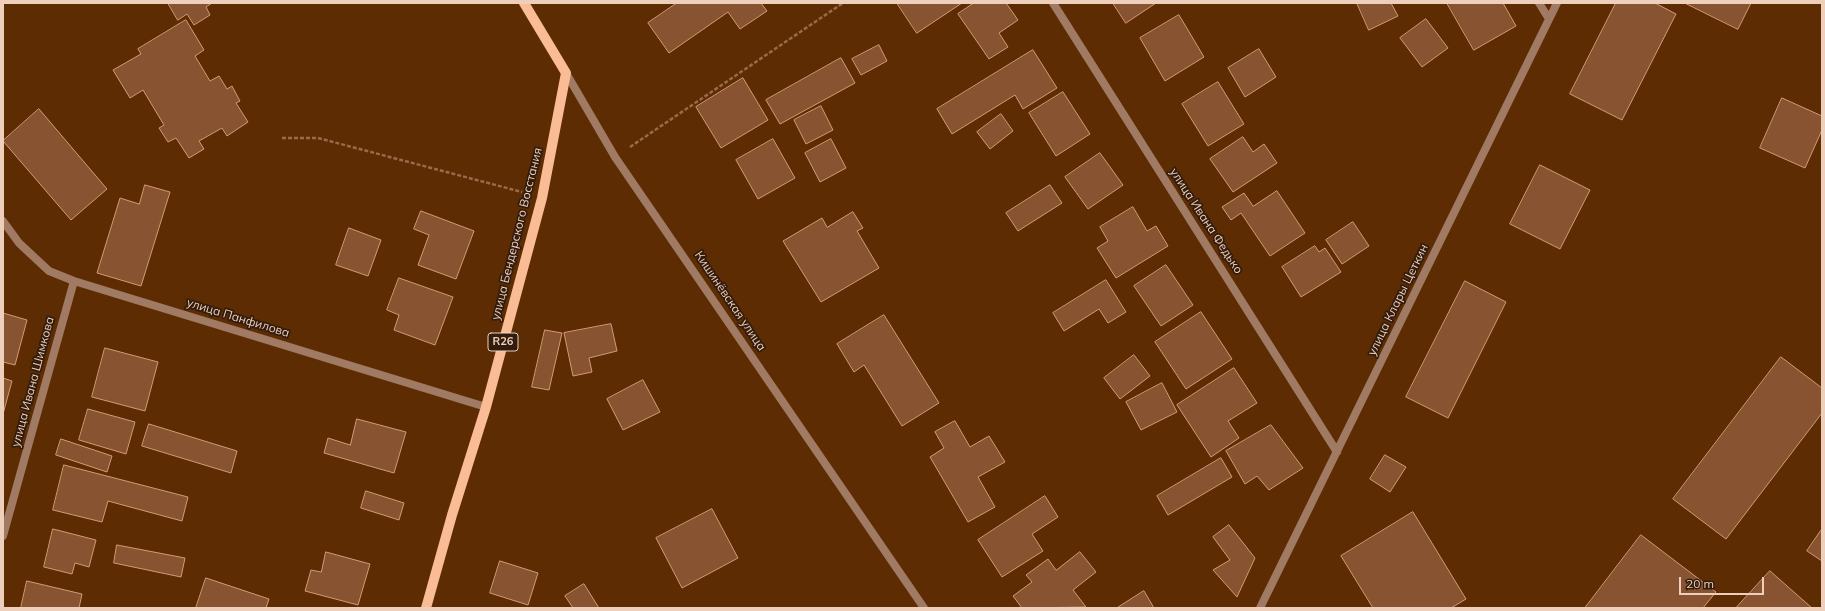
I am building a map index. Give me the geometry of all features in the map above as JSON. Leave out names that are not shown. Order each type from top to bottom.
[{"type":"main road","name":"Кишинёвская улица","points":[[524,3],[566,73]]},
{"type":"main road","name":"улица Бендерского Восстания","points":[[426,608],[452,515],[486,407],[542,198],[566,73]]},
{"type":"street","name":"улица Ивана Федько","points":[[1052,3],[1337,452]]},
{"type":"street","points":[[1539,3],[1549,19]]},
{"type":"street","name":"улица Клары Цеткин","points":[[1260,608],[1557,3]]},
{"type":"street","name":"Кишинёвская улица","points":[[566,73],[615,157],[924,608]]},
{"type":"street","name":"улица Панфилова","points":[[3,221],[19,243],[49,271],[74,281],[486,407]]},
{"type":"street","name":"улица Ивана Шимкова","points":[[3,536],[74,281]]},
{"type":"path","points":[[615,157],[843,3]]},
{"type":"path","points":[[282,138],[318,138],[542,198]]},
{"type":"building","points":[[168,3],[212,3],[206,7],[210,15],[194,25],[187,14],[178,20]]},
{"type":"building","points":[[677,3],[761,3],[767,11],[740,29],[728,12],[669,53],[648,23]]},
{"type":"building","points":[[897,3],[962,3],[917,33]]},
{"type":"building","points":[[974,3],[1006,3],[1018,20],[999,33],[1008,47],[989,59],[958,14]]},
{"type":"building","points":[[1113,3],[1156,3],[1126,23]]},
{"type":"building","points":[[1357,3],[1391,3],[1398,16],[1369,30]]},
{"type":"building","points":[[1447,3],[1503,3],[1516,26],[1474,50]]},
{"type":"building","points":[[1616,3],[1655,3],[1676,14],[1622,120],[1570,94]]},
{"type":"building","points":[[1685,3],[1751,3],[1738,29]]},
{"type":"building","points":[[1179,15],[1204,57],[1165,81],[1140,38]]},
{"type":"building","points":[[1426,19],[1448,48],[1422,67],[1400,38]]},
{"type":"building","points":[[186,20],[204,50],[195,56],[210,81],[219,76],[227,89],[232,86],[240,101],[236,103],[248,122],[227,136],[222,128],[199,141],[204,149],[189,158],[176,138],[168,142],[159,128],[164,125],[143,90],[130,98],[113,70],[141,54],[138,49]]},
{"type":"building","points":[[879,45],[887,61],[861,75],[852,59]]},
{"type":"building","points":[[1259,49],[1276,77],[1245,97],[1228,68]]},
{"type":"building","points":[[1033,50],[1057,88],[1023,109],[1015,95],[952,134],[937,109]]},
{"type":"building","points":[[841,58],[855,83],[780,124],[766,100]]},
{"type":"building","points":[[743,78],[768,120],[721,148],[696,107]]},
{"type":"building","points":[[1218,82],[1244,124],[1208,146],[1182,104]]},
{"type":"building","points":[[1063,92],[1090,134],[1056,156],[1029,113]]},
{"type":"building","points":[[1782,98],[1822,116],[1822,130],[1805,168],[1760,148]]},
{"type":"building","points":[[821,106],[833,130],[806,144],[794,120]]},
{"type":"building","points":[[39,109],[107,189],[71,220],[3,141]]},
{"type":"building","points":[[1001,114],[1013,131],[990,149],[977,132]]},
{"type":"building","points":[[1243,137],[1253,152],[1264,144],[1277,163],[1233,192],[1210,159]]},
{"type":"building","points":[[773,139],[795,178],[758,199],[736,160]]},
{"type":"building","points":[[831,139],[846,168],[820,182],[805,153]]},
{"type":"building","points":[[1100,153],[1123,185],[1088,209],[1065,177]]},
{"type":"building","points":[[1540,165],[1590,190],[1560,249],[1510,224]]},
{"type":"building","points":[[145,185],[170,192],[141,286],[97,273],[120,198],[139,204]]},
{"type":"building","points":[[1050,185],[1062,203],[1018,231],[1006,213]]},
{"type":"building","points":[[1277,191],[1305,233],[1270,256],[1241,213],[1231,220],[1222,207],[1244,193],[1253,206]]},
{"type":"building","points":[[1133,207],[1147,231],[1156,226],[1168,246],[1116,278],[1097,248],[1108,241],[1100,227]]},
{"type":"building","points":[[421,211],[474,231],[456,279],[418,265],[429,235],[414,229]]},
{"type":"building","points":[[853,212],[863,228],[857,231],[879,268],[821,302],[783,241],[822,218],[827,227]]},
{"type":"building","points":[[1353,222],[1369,246],[1342,264],[1326,240]]},
{"type":"building","points":[[349,228],[381,240],[368,276],[336,265]]},
{"type":"building","points":[[1315,246],[1319,252],[1325,248],[1341,272],[1301,297],[1282,267]]},
{"type":"building","points":[[1166,265],[1193,305],[1161,326],[1134,286]]},
{"type":"building","points":[[399,278],[453,297],[435,345],[394,330],[399,315],[387,310]]},
{"type":"building","points":[[1106,280],[1126,312],[1108,323],[1099,309],[1064,331],[1053,313]]},
{"type":"building","points":[[1465,281],[1506,302],[1448,418],[1406,397]]},
{"type":"building","points":[[1201,312],[1232,359],[1186,389],[1155,342]]},
{"type":"building","points":[[3,313],[27,320],[15,365],[3,362]]},
{"type":"building","points":[[884,315],[939,403],[902,426],[864,365],[854,372],[837,344]]},
{"type":"building","points":[[611,324],[617,351],[589,358],[592,372],[573,376],[564,333]]},
{"type":"building","points":[[545,330],[562,333],[549,390],[532,387]]},
{"type":"building","points":[[105,348],[158,362],[145,411],[92,397]]},
{"type":"building","points":[[1134,355],[1150,376],[1120,399],[1104,378]]},
{"type":"building","points":[[1781,357],[1822,388],[1822,413],[1726,539],[1673,499]]},
{"type":"building","points":[[1234,368],[1257,403],[1228,421],[1239,438],[1211,457],[1177,405]]},
{"type":"building","points":[[3,378],[12,381],[3,414]]},
{"type":"building","points":[[643,380],[660,412],[623,430],[607,399]]},
{"type":"building","points":[[1162,383],[1177,412],[1141,430],[1126,402]]},
{"type":"building","points":[[88,409],[135,422],[126,454],[79,440]]},
{"type":"building","points":[[357,419],[406,432],[394,473],[324,453],[328,438],[350,445]]},
{"type":"building","points":[[955,421],[970,447],[989,436],[1005,462],[978,477],[995,507],[968,522],[930,457],[944,448],[935,432]]},
{"type":"building","points":[[149,424],[237,451],[231,473],[142,446]]},
{"type":"building","points":[[1271,425],[1303,468],[1269,490],[1257,476],[1245,484],[1226,451]]},
{"type":"building","points":[[61,439],[112,456],[107,472],[56,455]]},
{"type":"building","points":[[1385,455],[1406,467],[1390,492],[1370,479]]},
{"type":"building","points":[[1221,458],[1232,477],[1168,515],[1157,496]]},
{"type":"building","points":[[64,465],[188,497],[182,521],[108,501],[102,522],[53,510]]},
{"type":"building","points":[[366,491],[404,503],[399,520],[361,508]]},
{"type":"building","points":[[1045,496],[1058,517],[1032,534],[1043,551],[1002,577],[978,540]]},
{"type":"building","points":[[712,509],[738,558],[682,588],[656,538]]},
{"type":"building","points":[[1413,512],[1466,599],[1451,608],[1373,608],[1341,556]]},
{"type":"building","points":[[1229,525],[1255,558],[1237,597],[1213,570],[1230,560],[1213,537]]},
{"type":"building","points":[[53,529],[96,540],[89,567],[75,563],[72,574],[44,567]]},
{"type":"building","points":[[1822,529],[1822,561],[1807,551]]},
{"type":"building","points":[[1641,535],[1716,592],[1703,608],[1585,608]]},
{"type":"building","points":[[117,545],[185,558],[181,577],[114,563]]},
{"type":"building","points":[[326,552],[370,564],[358,605],[305,591],[311,570],[321,572]]},
{"type":"building","points":[[1080,552],[1096,572],[1073,590],[1086,607],[1022,608],[1013,596],[1032,582],[1026,575],[1048,559],[1056,570]]},
{"type":"building","points":[[500,561],[538,573],[528,605],[490,593]]},
{"type":"building","points":[[1770,571],[1812,608],[1736,608]]},
{"type":"building","points":[[206,578],[269,599],[266,608],[196,608]]},
{"type":"building","points":[[27,581],[82,594],[79,608],[21,608]]},
{"type":"building","points":[[584,584],[599,608],[573,608],[565,596]]},
{"type":"building","points":[[1144,591],[1154,608],[1117,608]]}]
